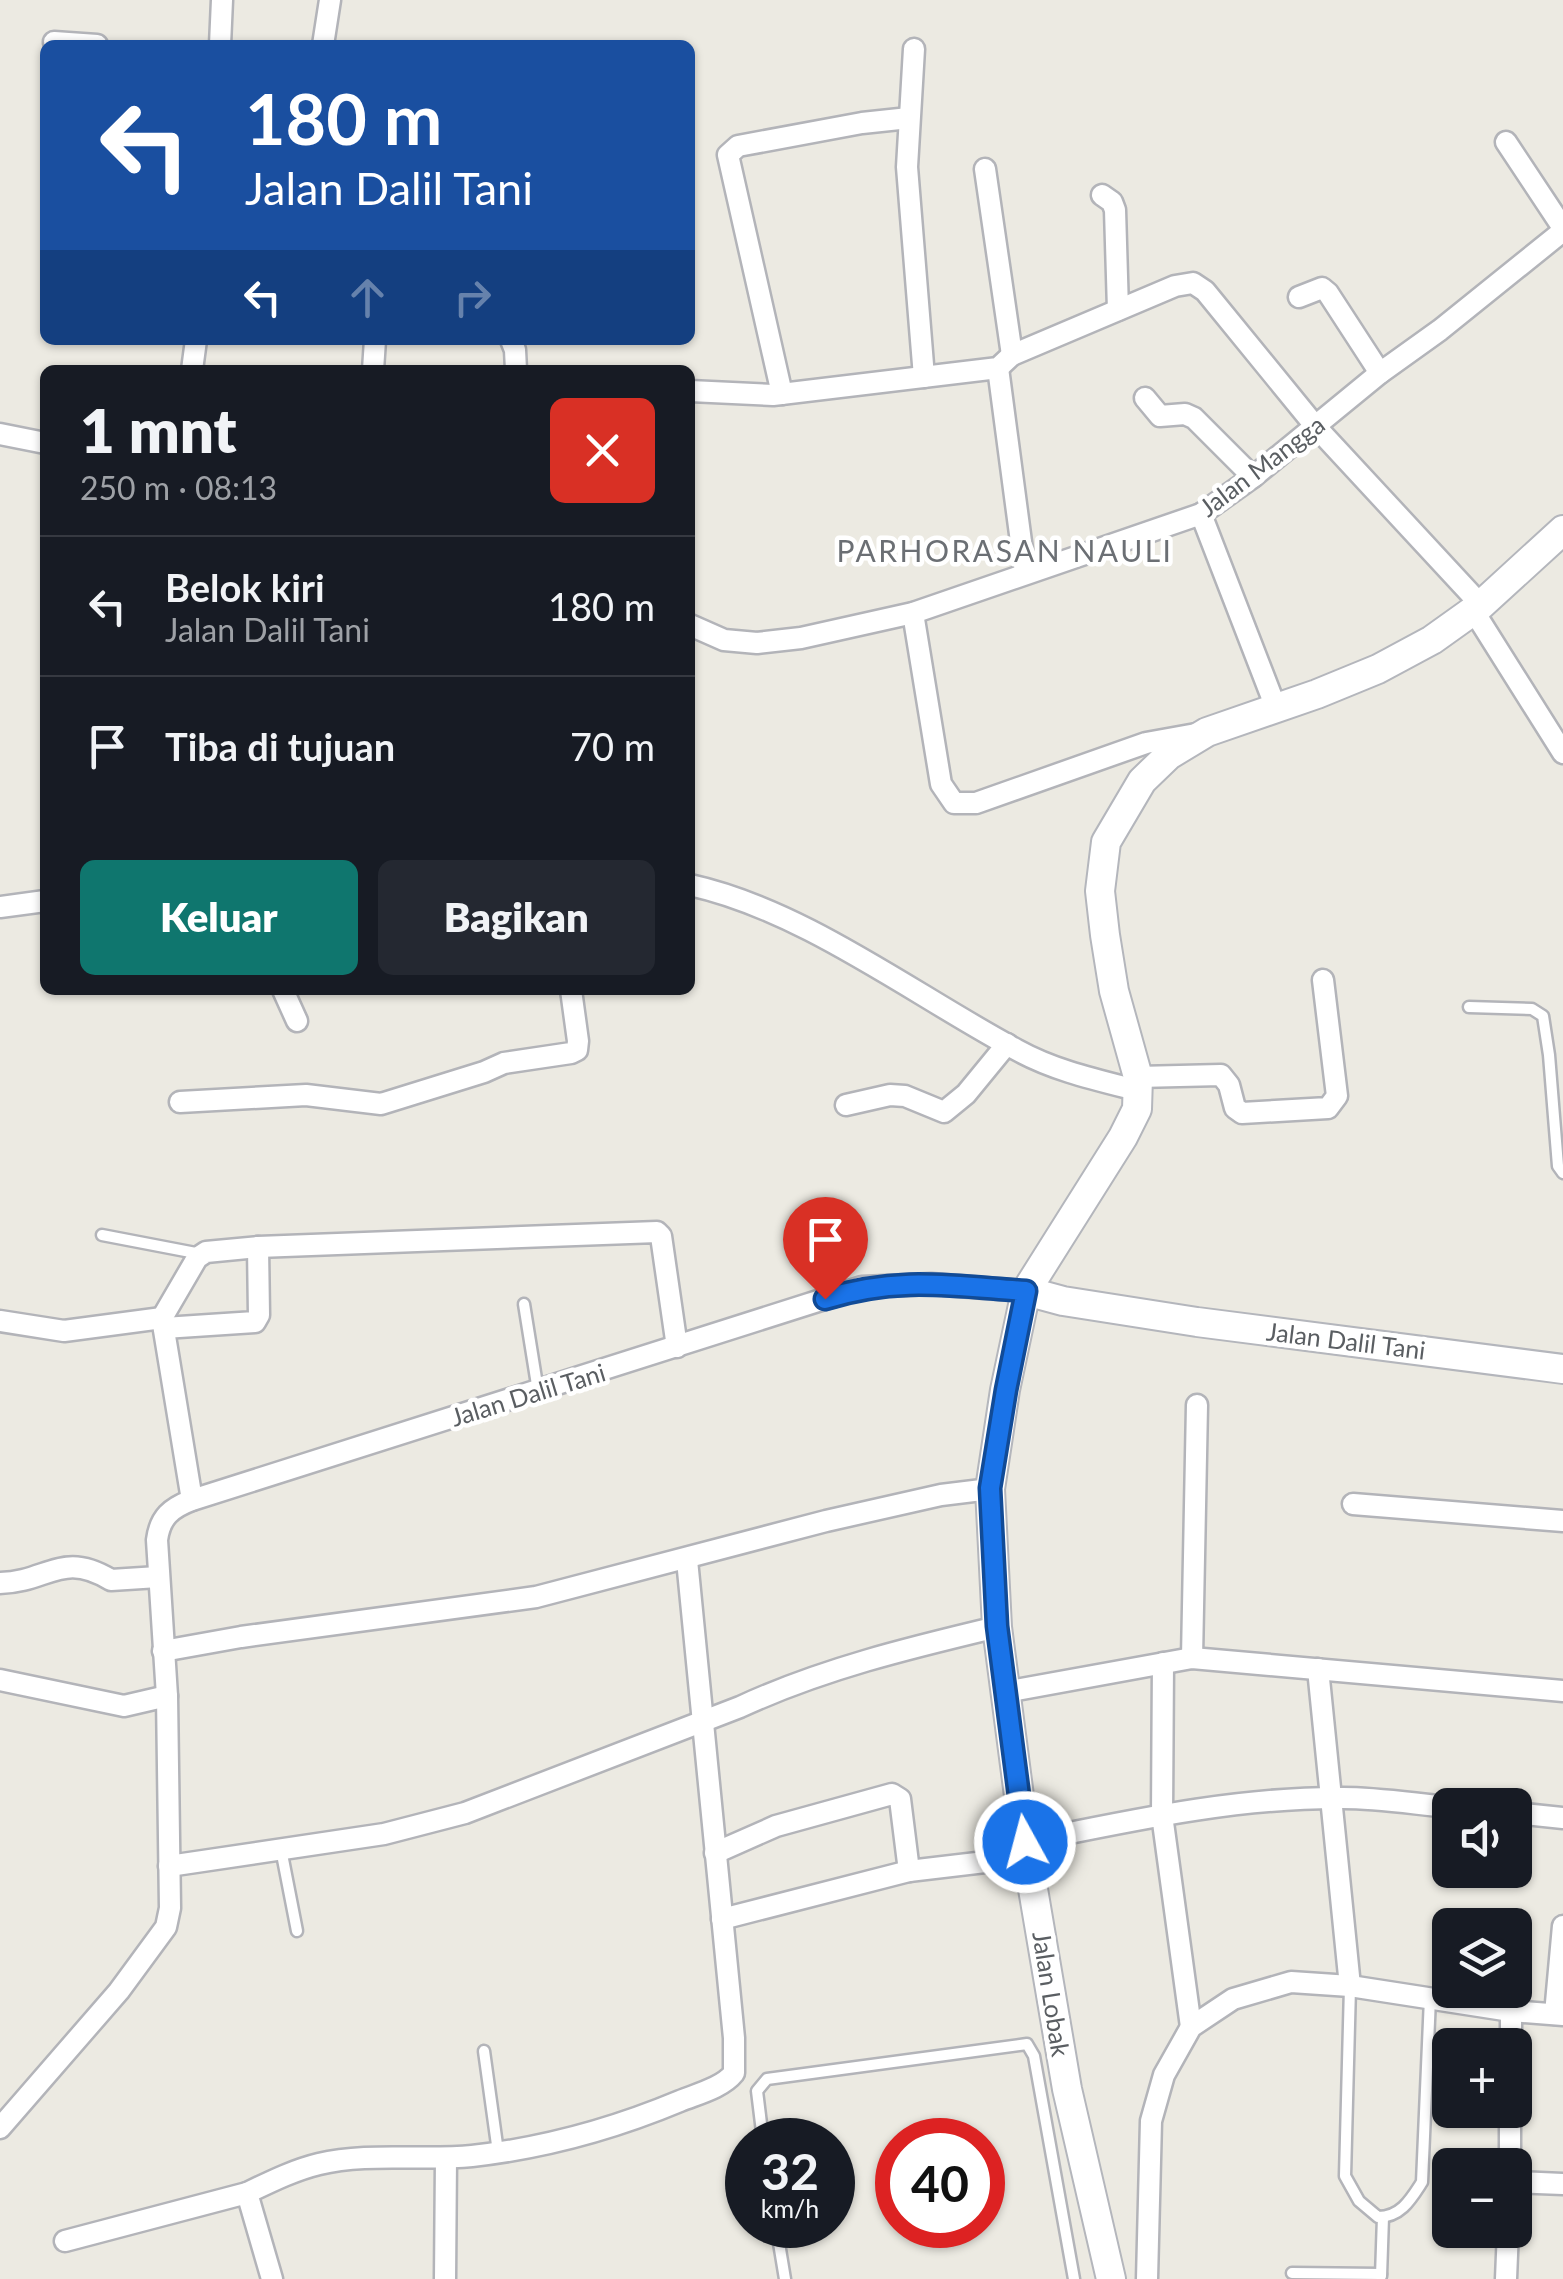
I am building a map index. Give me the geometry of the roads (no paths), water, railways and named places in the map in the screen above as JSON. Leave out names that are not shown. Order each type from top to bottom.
[{"type":"street","points":[[220,40],[222,0]]},
{"type":"street","points":[[324,40],[330,0]]},
{"type":"street","points":[[914,49],[907,167],[924,376]]},
{"type":"street","points":[[782,394],[728,156],[738,146],[909,118]]},
{"type":"street","points":[[1506,142],[1563,230]]},
{"type":"street","points":[[985,169],[1025,572]]},
{"type":"street","points":[[1102,195],[1115,210],[1118,310]]},
{"type":"street","name":"Jalan Mangga","points":[[695,627],[724,640],[757,643],[801,638],[913,613],[1201,514],[1563,230]]},
{"type":"street","points":[[695,390],[782,394],[1005,362],[1118,310],[1185,283],[1198,284],[1316,427],[1477,608],[1563,753]]},
{"type":"street","points":[[1299,297],[1314,288],[1328,293],[1380,373]]},
{"type":"street","points":[[1145,398],[1160,416],[1185,414],[1194,418],[1253,477]]},
{"type":"street","points":[[0,434],[40,442]]},
{"type":"street","points":[[1201,514],[1276,708]]},
{"type":"street","points":[[913,613],[940,784],[954,803],[976,803],[1146,743],[1207,732],[1378,669],[1432,640],[1477,608],[1563,530]]},
{"type":"street","points":[[1026,1291],[1124,1138],[1136,1109],[1139,1084],[1114,991],[1100,891],[1106,842],[1142,782],[1169,755],[1207,732]]},
{"type":"street","points":[[695,886],[725,892],[780,917],[1060,1070],[1139,1084],[1221,1075],[1230,1085],[1234,1108],[1242,1113],[1328,1108],[1337,1096],[1323,980]]},
{"type":"street","points":[[0,907],[40,902]]},
{"type":"street","points":[[286,995],[297,1021]]},
{"type":"street","points":[[180,1102],[306,1094],[381,1104],[484,1072],[504,1062],[571,1053],[577,1050],[578,1042],[572,995]]},
{"type":"street","points":[[846,1105],[890,1095],[904,1096],[944,1112],[966,1094],[1007,1044]]},
{"type":"street","points":[[192,1500],[163,1323],[202,1254],[258,1247],[657,1232],[661,1236],[677,1347]]},
{"type":"street","points":[[0,1321],[64,1331],[163,1323],[255,1322],[259,1315],[258,1247]]},
{"type":"street","name":"Jalan Dalil Tani","points":[[0,2128],[119,1991],[166,1927],[170,1908],[167,1696],[158,1577],[159,1525],[165,1515],[192,1500],[862,1287],[931,1284],[1026,1291],[1160,1316],[1563,1369]]},
{"type":"street","name":"Jalan Lobak","points":[[1026,1291],[990,1488],[997,1626],[1026,1850],[1067,2088],[1111,2279]]},
{"type":"street","points":[[1192,1658],[1197,1405]]},
{"type":"street","points":[[163,1651],[241,1636],[536,1597],[826,1521],[990,1488]]},
{"type":"street","points":[[1353,1504],[1563,1522]]},
{"type":"street","points":[[65,2240],[247,2192],[320,2164],[446,2158],[572,2139],[650,2114],[730,2078],[736,2064],[687,1560]]},
{"type":"street","points":[[0,1583],[25,1581],[48,1570],[79,1566],[94,1568],[111,1580],[158,1577]]},
{"type":"street","points":[[169,1866],[384,1834],[465,1813],[782,1688],[892,1652],[997,1626]]},
{"type":"street","points":[[1005,1692],[1192,1658],[1563,1691]]},
{"type":"street","points":[[1162,1664],[1162,1814],[1192,2028]]},
{"type":"street","points":[[1318,1669],[1350,1986]]},
{"type":"street","points":[[0,1680],[124,1706],[167,1696]]},
{"type":"street","points":[[716,1853],[776,1826],[892,1794],[900,1800],[910,1872]]},
{"type":"street","points":[[722,1919],[910,1872],[1026,1850],[1162,1814],[1332,1798],[1432,1806]]},
{"type":"street","points":[[1532,1815],[1563,1818]]},
{"type":"street","points":[[1147,2279],[1151,2121],[1164,2075],[1192,2028],[1232,1999],[1291,1982],[1350,1986],[1559,2014],[1563,1926]]},
{"type":"street","points":[[1510,2028],[1511,2010]]},
{"type":"street","points":[[445,2279],[446,2158]]},
{"type":"street","points":[[1532,2183],[1563,2184]]},
{"type":"street","points":[[247,2192],[272,2279]]},
{"type":"street","points":[[1506,2279],[1507,2248]]},
{"type":"lane","points":[[1469,1007],[1532,1009],[1543,1016],[1550,1055],[1558,1166],[1563,1173]]},
{"type":"lane","points":[[102,1235],[202,1254]]},
{"type":"lane","points":[[524,1304],[538,1390]]},
{"type":"lane","points":[[281,1848],[297,1932]]},
{"type":"lane","points":[[1350,1986],[1345,2176],[1370,2213],[1383,2217],[1395,2215],[1422,2182],[1430,1998]]},
{"type":"lane","points":[[761,2118],[758,2090],[767,2079],[1028,2044],[1034,2056],[1074,2279]]},
{"type":"lane","points":[[484,2051],[498,2152]]},
{"type":"lane","points":[[1292,2272],[1381,2276],[1383,2217]]},
{"type":"lane","points":[[780,2248],[785,2279]]},
{"type":"district","name":"PARHORASAN NAULI","points":[[1005,552]]}]
